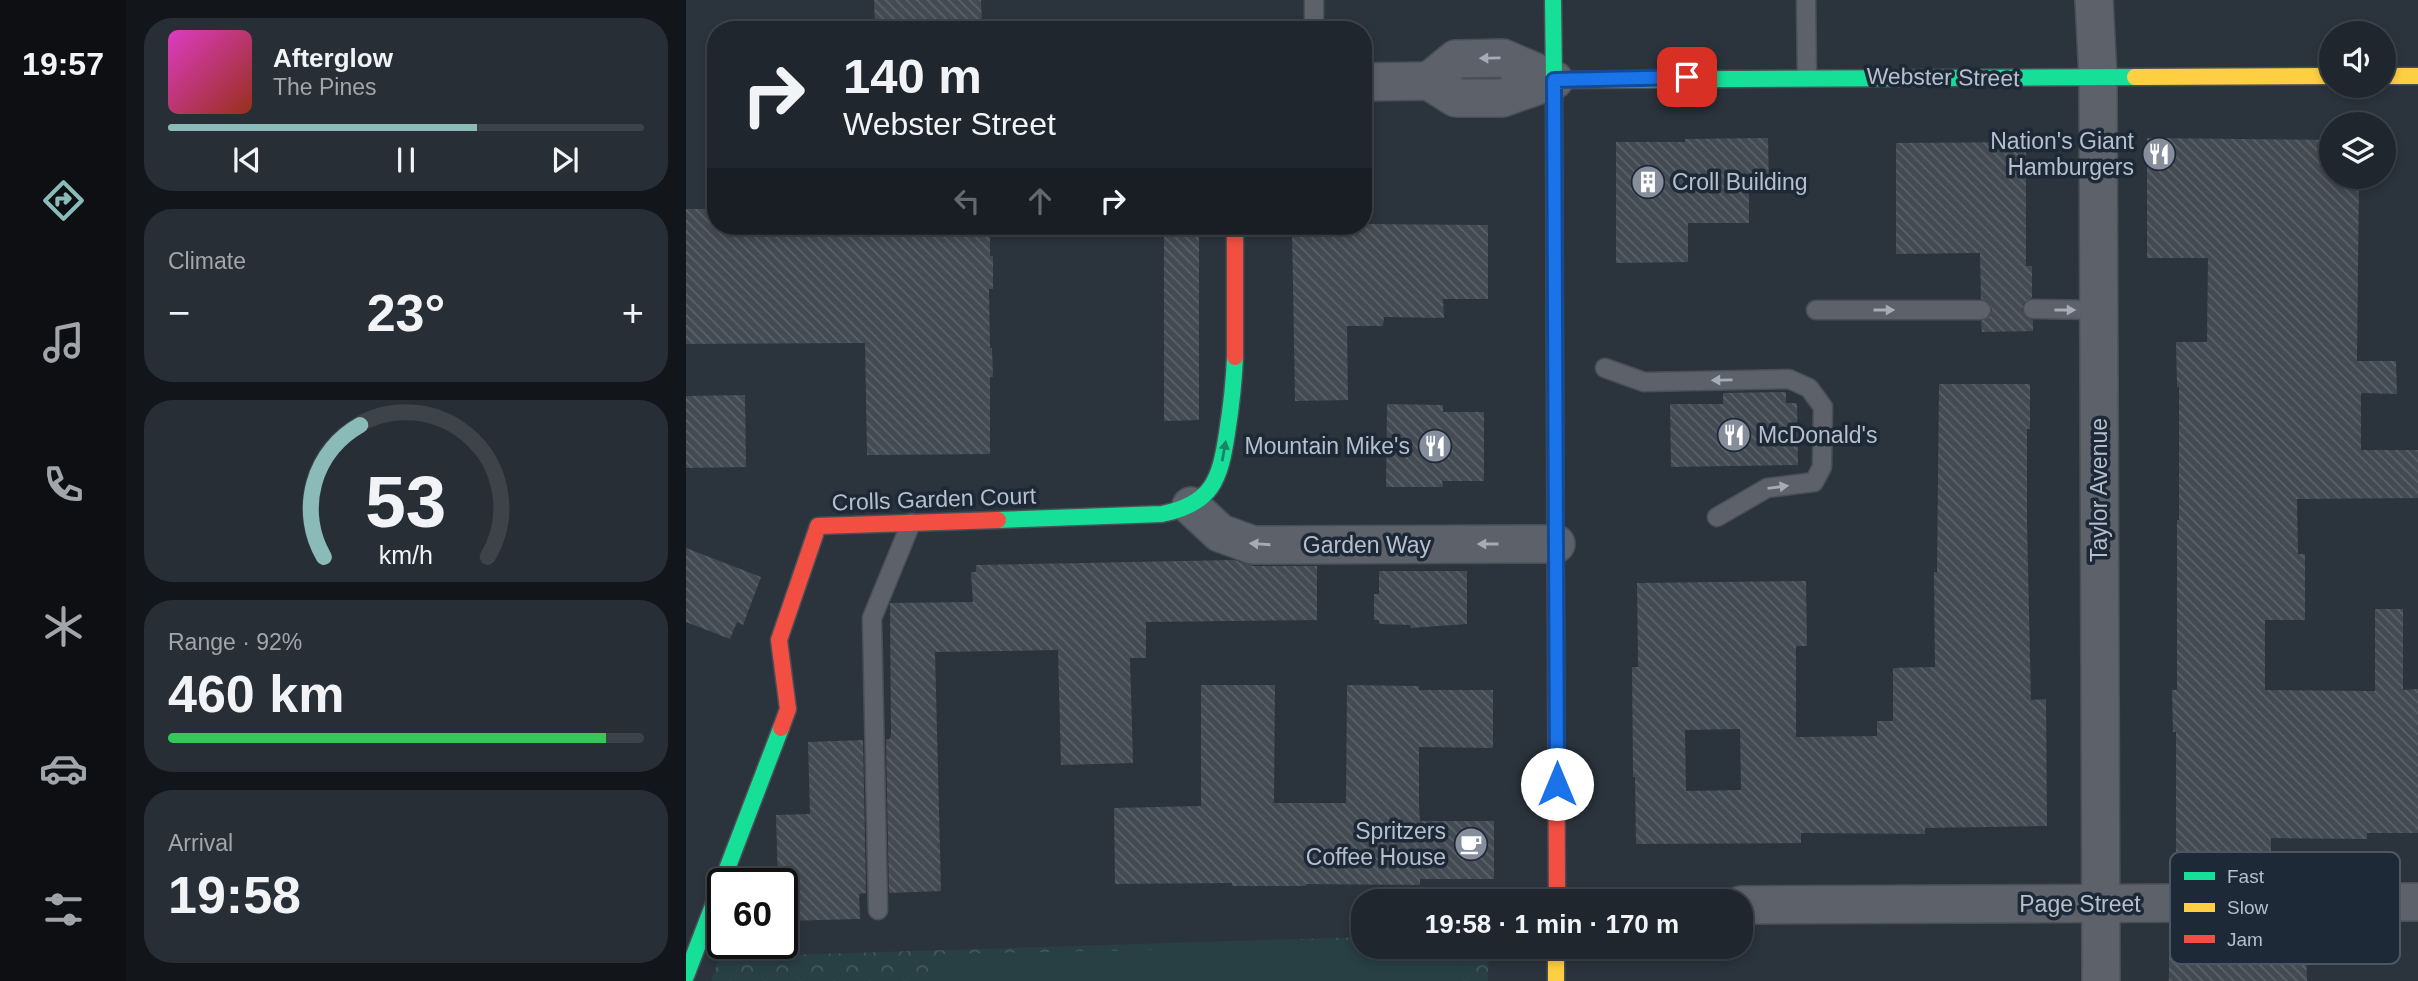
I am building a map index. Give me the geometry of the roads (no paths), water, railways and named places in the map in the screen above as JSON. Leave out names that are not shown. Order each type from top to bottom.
[{"type":"main road","points":[[1553,0],[1557,889]]},
{"type":"main road","name":"Webster Street","points":[[1554,80],[1807,76],[2319,76]]},
{"type":"main road","points":[[2396,76],[2418,76]]},
{"type":"main road","points":[[1191,506],[1203,498],[1217,481],[1234,398],[1237,352],[1235,235]]},
{"type":"main road","name":"Crolls Garden Court","points":[[686,976],[788,709],[779,640],[818,526],[1161,514],[1191,506]]},
{"type":"main road","points":[[1556,959],[1556,981]]},
{"type":"street","name":"Taylor Avenue","points":[[2094,0],[2098,78],[2101,981]]},
{"type":"street","name":"Webster Street","points":[[1372,82],[1429,81],[1456,98],[1502,98],[1554,80]]},
{"type":"street","name":"Garden Way","points":[[1191,506],[1220,533],[1253,545],[1556,544]]},
{"type":"street","name":"Page Street","points":[[2400,902],[2418,902]]},
{"type":"street","name":"Page Street","points":[[1753,905],[2170,904]]},
{"type":"lane","points":[[1314,0],[1314,21]]},
{"type":"lane","points":[[1806,0],[1807,76]]},
{"type":"lane","points":[[2033,309],[2098,310]]},
{"type":"lane","points":[[1816,310],[1981,310]]},
{"type":"lane","points":[[1605,368],[1644,382],[1789,379],[1809,388],[1823,407],[1822,467],[1814,482],[1767,488],[1717,517]]},
{"type":"lane","points":[[878,911],[872,618],[911,523]]},
{"type":"place","name":"Nation's Giant Hamburgers","points":[[2159,154]]},
{"type":"place","name":"Croll Building","points":[[1648,182]]},
{"type":"place","name":"McDonald's","points":[[1734,435]]},
{"type":"place","name":"Mountain Mike's","points":[[1435,446]]},
{"type":"place","name":"Spritzers Coffee House","points":[[1471,844]]}]
